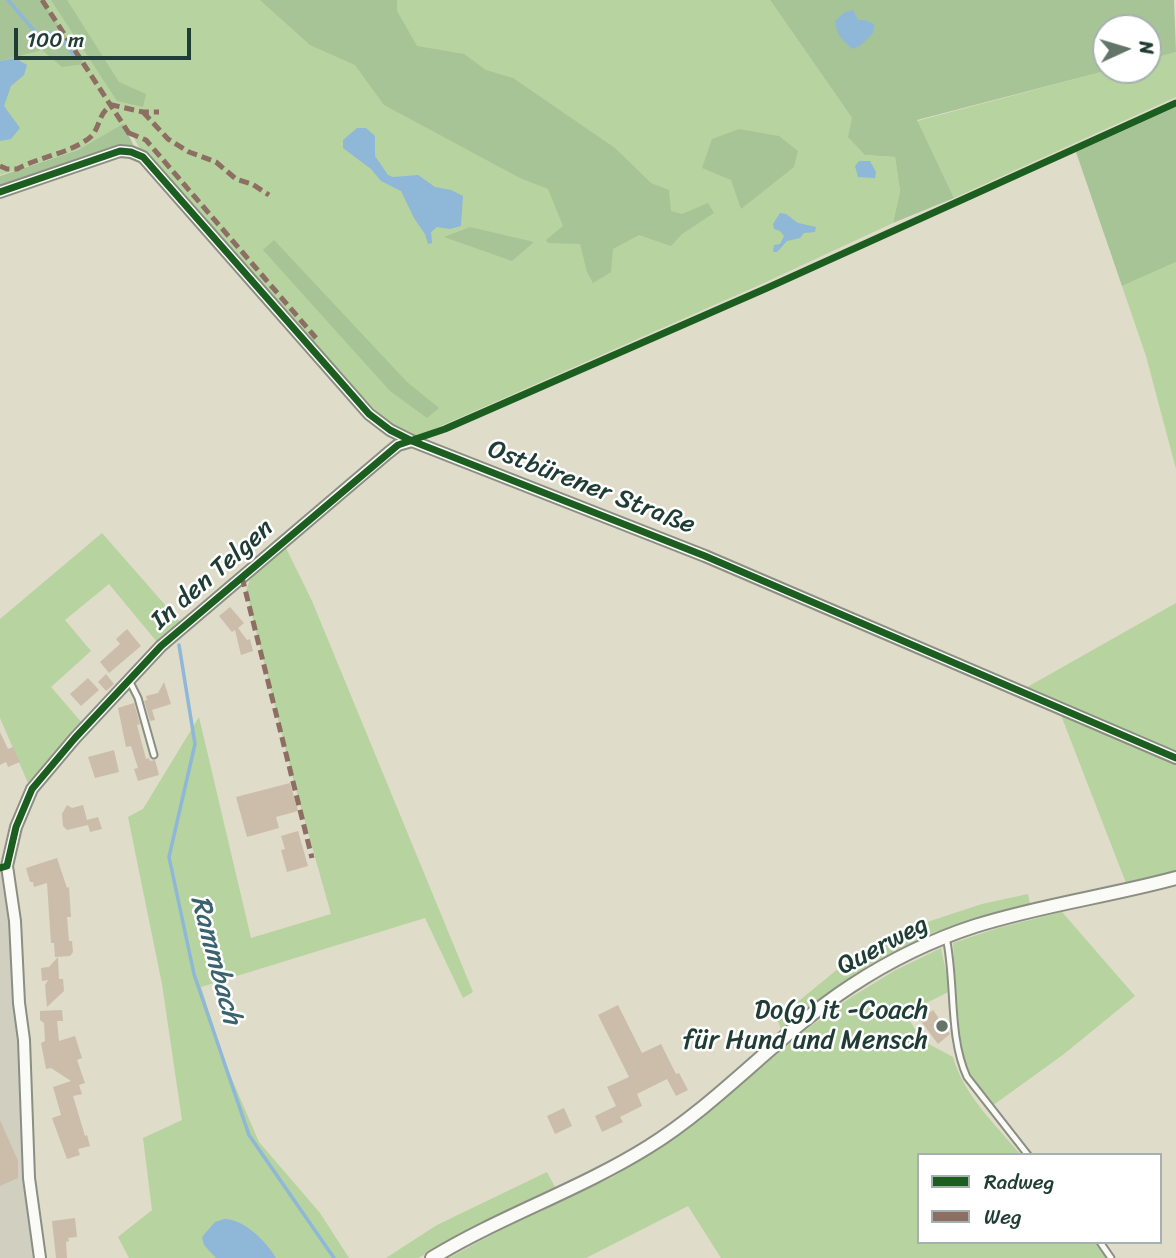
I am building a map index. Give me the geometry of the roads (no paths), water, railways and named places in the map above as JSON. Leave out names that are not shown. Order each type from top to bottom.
[{"type":"street","name":"Ostbürener Straße","points":[[0,192],[120,151],[143,157],[369,414],[390,430],[705,556],[1176,758]]},
{"type":"street","name":"In den Telgen","points":[[40,1258],[29,1178],[24,1040],[19,1003],[15,921],[3,867],[32,789],[75,738],[162,646],[388,453],[398,445],[412,441]]},
{"type":"street","name":"Querweg","points":[[435,1257],[516,1214],[608,1172],[651,1145],[685,1122],[799,1025],[850,987],[891,962],[946,937],[1018,914],[1176,878]]},
{"type":"lane","points":[[130,682],[138,698],[155,755]]},
{"type":"lane","points":[[946,937],[961,1064],[1026,1153]]},
{"type":"water","points":[[853,10],[858,20],[874,24],[873,33],[853,49],[841,37],[835,21],[845,12]]},
{"type":"water","points":[[15,58],[27,65],[24,75],[11,86],[4,106],[20,128],[11,139],[0,141],[0,61]]},
{"type":"water","points":[[357,128],[366,128],[375,136],[375,156],[388,175],[418,175],[435,187],[463,196],[461,226],[450,229],[437,227],[431,232],[432,243],[428,244],[401,191],[381,181],[371,169],[343,148],[343,140]]},
{"type":"water","points":[[859,161],[870,161],[876,172],[875,178],[858,177],[855,166]]},
{"type":"water","points":[[780,213],[798,223],[816,227],[815,232],[804,233],[800,238],[787,241],[777,252],[773,252],[774,245],[780,244],[784,236],[774,229],[773,224]]},
{"type":"water","points":[[224,1219],[239,1223],[254,1232],[276,1258],[216,1258],[204,1245],[202,1237],[215,1222]]},
{"type":"waterway","points":[[8,0],[37,34],[57,33],[74,56]]},
{"type":"waterway","name":"Rammbach","points":[[179,645],[195,744],[169,857],[194,974],[249,1135],[334,1258]]},
{"type":"place","name":"Do(g) it -Coach für Hund und Mensch","points":[[942,1026]]}]
